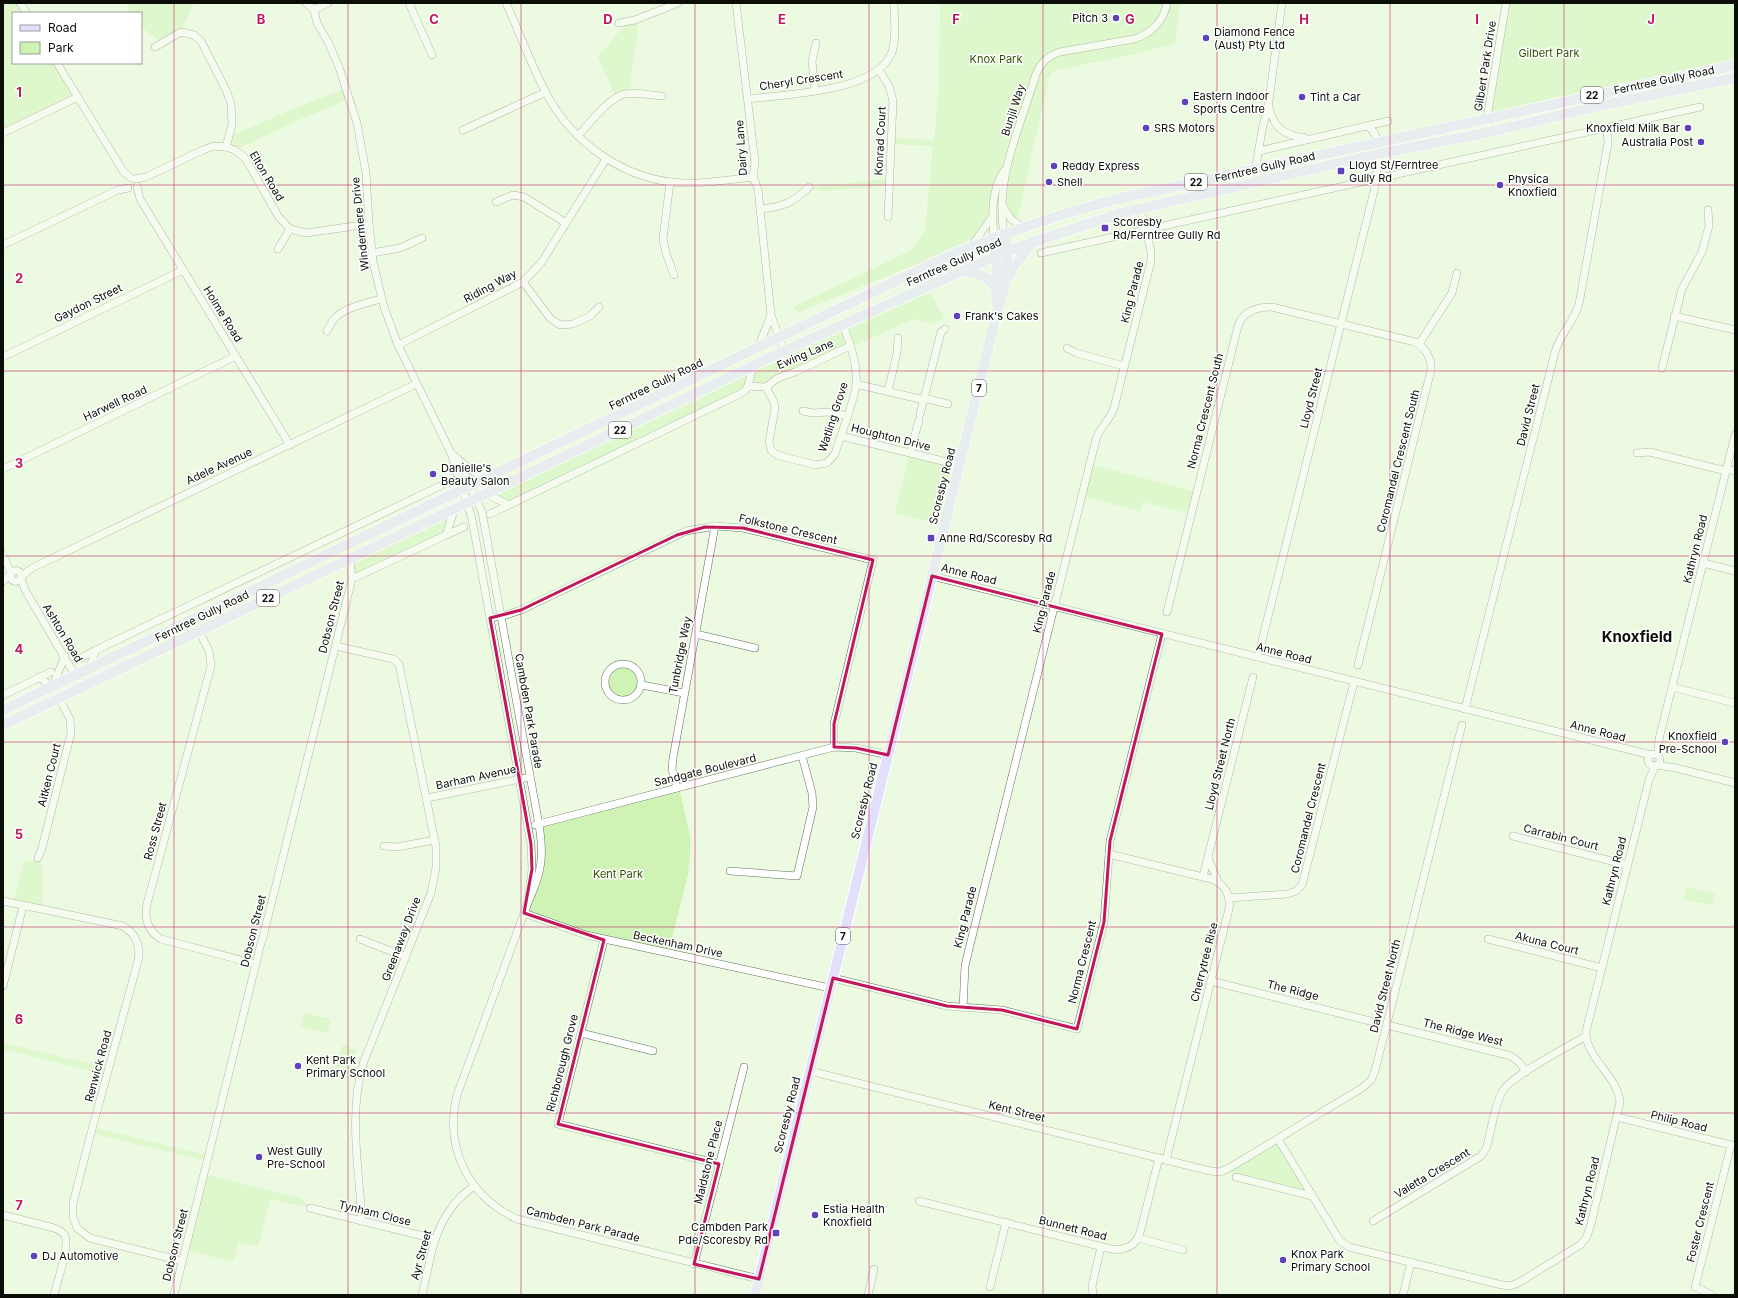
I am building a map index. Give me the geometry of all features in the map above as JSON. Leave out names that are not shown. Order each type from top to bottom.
[{"type":"main road","name":"Ferntree Gully Road","points":[[3,710],[778,338],[970,248],[1023,227],[1117,199],[1735,65]]},
{"type":"main road","points":[[1697,73],[1700,85]]},
{"type":"main road","name":"Ferntree Gully Road","points":[[3,725],[784,351],[1007,251],[1140,207],[1378,154],[1490,132],[1735,78]]},
{"type":"main road","name":"7","points":[[999,236],[1007,251]]},
{"type":"main road","name":"7","points":[[996,256],[999,236]]},
{"type":"main road","points":[[1007,278],[1014,266],[1034,242]]},
{"type":"main road","name":"Scoresby Road","points":[[755,1295],[959,465],[997,312],[1007,278],[1007,251]]},
{"type":"main road","name":"Scoresby Road","points":[[996,256],[997,312]]},
{"type":"main road","points":[[963,271],[985,276],[991,281],[996,289]]},
{"type":"street","points":[[20,3],[26,12]]},
{"type":"street","points":[[306,3],[314,10],[328,3]]},
{"type":"street","points":[[409,3],[432,55]]},
{"type":"street","points":[[506,3],[546,92],[561,116],[578,136],[606,159],[636,173],[670,182],[693,183],[753,178]]},
{"type":"street","points":[[619,23],[635,20],[678,3]]},
{"type":"street","name":"Dairy Lane","points":[[736,3],[755,164],[753,178],[758,189],[771,315],[778,338],[784,351]]},
{"type":"street","name":"Cheryl Crescent","points":[[748,99],[815,91],[854,82],[879,70],[890,57],[894,45],[894,3]]},
{"type":"street","name":"Bunjil Way","points":[[999,236],[993,216],[996,188],[1006,167],[1036,74],[1043,62],[1050,56],[1060,52],[1134,39],[1144,35],[1153,29],[1160,21],[1167,3]]},
{"type":"street","points":[[1259,181],[1256,169],[1263,125],[1268,108],[1282,3]]},
{"type":"street","name":"Gilbert Park Drive","points":[[1490,132],[1487,118],[1506,3]]},
{"type":"street","name":"Windermere Drive","points":[[314,10],[317,23],[328,42],[345,83],[357,123],[365,167],[372,253],[381,299],[398,345],[467,488]]},
{"type":"street","points":[[3,245],[203,150],[214,146],[226,147],[232,125],[231,103],[201,41],[194,35],[181,32],[155,47]]},
{"type":"street","points":[[815,91],[812,61],[816,43]]},
{"type":"street","name":"Holme Road","points":[[58,64],[290,444]]},
{"type":"street","name":"Konrad Court","points":[[879,70],[889,86],[893,101],[888,217]]},
{"type":"street","points":[[464,130],[546,92]]},
{"type":"street","points":[[578,136],[612,101],[620,96],[635,93],[662,96]]},
{"type":"street","points":[[3,133],[78,97]]},
{"type":"street","points":[[1040,253],[1700,107]]},
{"type":"street","points":[[1268,108],[1273,120],[1282,131],[1293,136],[1308,139]]},
{"type":"street","name":"Ferntree Gully Road","points":[[1259,151],[1388,121]]},
{"type":"street","points":[[1366,126],[1373,130],[1378,142]]},
{"type":"street","name":"David Street","points":[[1465,709],[1555,352],[1561,338],[1574,317],[1579,304],[1608,143],[1607,128]]},
{"type":"street","name":"Lloyd Street","points":[[1258,657],[1372,198],[1376,179],[1378,142]]},
{"type":"street","name":"Elton Road","points":[[226,147],[235,150],[246,159],[278,216],[290,229]]},
{"type":"street","name":"Riding Way","points":[[398,345],[523,282],[537,268],[606,159]]},
{"type":"street","name":"Bunjil Way","points":[[999,236],[1002,221],[1006,167]]},
{"type":"street","points":[[670,182],[663,239],[666,253],[674,275]]},
{"type":"street","points":[[760,209],[784,205],[799,197],[809,186]]},
{"type":"street","points":[[496,202],[512,195],[524,197],[566,223]]},
{"type":"street","points":[[1002,205],[1011,219],[1023,227]]},
{"type":"street","name":"King Parade","points":[[963,1008],[965,966],[1096,439],[1099,431],[1113,413],[1151,261],[1151,251],[1140,207]]},
{"type":"street","points":[[1662,368],[1683,285],[1702,252],[1709,226],[1708,210]]},
{"type":"street","points":[[970,248],[993,216]]},
{"type":"street","points":[[278,249],[290,229],[306,233],[369,224]]},
{"type":"street","points":[[372,253],[400,248],[422,238]]},
{"type":"street","name":"Gaydon Street","points":[[3,357],[183,270]]},
{"type":"street","points":[[1341,324],[1419,344],[1452,293],[1457,273]]},
{"type":"street","points":[[523,282],[550,318],[560,325],[564,326],[573,324],[590,316],[599,307]]},
{"type":"street","points":[[327,331],[335,318],[340,314],[357,306],[381,299]]},
{"type":"street","name":"Norma Crescent South","points":[[1167,612],[1241,319],[1252,310],[1272,307],[1341,324]]},
{"type":"street","name":"Dairy Lane","points":[[757,349],[771,315]]},
{"type":"street","points":[[1674,316],[1735,330]]},
{"type":"street","name":"Watling Grove","points":[[766,387],[775,406],[769,442],[770,448],[774,454],[815,464],[825,464],[833,456],[856,384],[855,365],[842,324]]},
{"type":"street","points":[[910,453],[941,332],[945,329]]},
{"type":"street","points":[[888,391],[898,349],[898,338]]},
{"type":"street","name":"Coromandel Crescent South","points":[[1358,665],[1431,370],[1428,356],[1419,344]]},
{"type":"street","name":"Ewing Lane","points":[[766,387],[778,378],[795,372],[850,346]]},
{"type":"street","points":[[1067,348],[1076,353],[1124,366]]},
{"type":"street","name":"Harwell Road","points":[[3,469],[236,356]]},
{"type":"street","points":[[490,514],[508,504],[742,393],[748,386],[753,366]]},
{"type":"street","name":"Adele Avenue","points":[[3,582],[416,384]]},
{"type":"street","points":[[856,384],[948,404]]},
{"type":"street","points":[[748,386],[766,387]]},
{"type":"street","points":[[802,411],[813,413],[828,412],[846,416]]},
{"type":"street","name":"Kathryn Road","points":[[1278,1139],[1340,1241],[1348,1247],[1510,1286],[1518,1283],[1576,1248],[1583,1242],[1588,1234],[1620,1102],[1618,1095],[1588,1044],[1586,1036],[1653,759],[1735,435]]},
{"type":"street","name":"Houghton Drive","points":[[840,436],[959,465]]},
{"type":"street","points":[[1637,453],[1650,452],[1735,471]]},
{"type":"street","name":"Windermere Drive","points":[[451,453],[481,477],[487,478]]},
{"type":"street","name":"Windermere Drive","points":[[458,459],[467,488]]},
{"type":"street","name":"Ferntree Gully Road","points":[[81,658],[440,486]]},
{"type":"street","name":"Cambden Park Parade","points":[[467,488],[477,498],[484,524],[542,845],[541,866],[538,880],[524,913],[456,1102],[453,1123],[454,1141],[462,1165],[474,1186],[496,1207],[525,1222],[759,1279]]},
{"type":"street","name":"Cambden Park Parade","points":[[467,488],[467,503],[474,527],[528,827],[532,862],[529,900]]},
{"type":"street","points":[[428,491],[447,497]]},
{"type":"street","points":[[486,494],[508,504]]},
{"type":"street","points":[[446,535],[455,508]]},
{"type":"street","points":[[474,527],[484,524]]},
{"type":"street","name":"Folkstone Crescent","points":[[490,618],[520,610],[677,535],[696,529],[716,526],[742,528],[873,560],[834,724],[834,747]]},
{"type":"street","name":"Tunbridge Way","points":[[677,788],[672,769],[673,758],[716,526]]},
{"type":"street","points":[[352,576],[464,527]]},
{"type":"street","name":"Ashton Road","points":[[4,557],[82,687]]},
{"type":"street","name":"Dobson Street","points":[[174,1295],[261,943],[264,938],[264,928],[336,646],[352,576],[350,559]]},
{"type":"street","points":[[1703,563],[1735,571]]},
{"type":"street","name":"Dobson Street","points":[[337,565],[352,576]]},
{"type":"street","name":"Anne Road","points":[[932,576],[1630,750],[1676,768],[1735,783]]},
{"type":"street","name":"Ross Street","points":[[199,631],[209,651],[211,666],[147,904],[146,918],[151,930],[162,939],[256,964]]},
{"type":"street","points":[[696,634],[755,648]]},
{"type":"street","name":"Norma Crescent","points":[[833,978],[947,1006],[1007,1011],[1077,1029],[1104,922],[1110,841],[1162,634]]},
{"type":"street","name":"Greenaway Drive","points":[[336,646],[401,660],[401,670],[435,840],[437,861],[434,882],[406,957],[364,1061],[358,1084],[356,1114],[362,1221]]},
{"type":"street","points":[[89,669],[96,650]]},
{"type":"street","points":[[39,677],[52,687],[64,656]]},
{"type":"street","points":[[626,664],[637,669],[642,679],[642,685],[635,696],[623,700],[617,700],[607,691],[605,679],[610,669],[615,665],[626,664]]},
{"type":"street","points":[[3,695],[51,672]]},
{"type":"street","name":"Lloyd Street North","points":[[1203,877],[1253,677]]},
{"type":"street","name":"Coromandel Crescent","points":[[1229,898],[1290,893],[1298,890],[1302,885],[1354,682]]},
{"type":"street","points":[[642,685],[684,693]]},
{"type":"street","points":[[1672,687],[1734,703]]},
{"type":"street","name":"Aitken Court","points":[[38,858],[42,848],[71,732],[70,720],[59,698]]},
{"type":"street","name":"David Street North","points":[[1220,1172],[1278,1139],[1369,1083],[1375,1071],[1387,1025],[1462,725]]},
{"type":"street","name":"Sandgate Boulevard","points":[[528,827],[834,747],[856,748],[888,755]]},
{"type":"street","points":[[730,872],[797,876],[813,807],[812,793],[802,756]]},
{"type":"street","name":"Barham Avenue","points":[[427,798],[530,777]]},
{"type":"street","name":"Carrabin Court","points":[[1513,836],[1627,865]]},
{"type":"street","points":[[384,846],[397,847],[435,840]]},
{"type":"street","points":[[1109,854],[1218,882]]},
{"type":"street","points":[[1208,857],[1218,882],[1223,887],[1229,898]]},
{"type":"street","name":"Cherrytree Rise","points":[[1162,1159],[1211,981],[1229,909],[1229,898]]},
{"type":"street","name":"Renwick Road","points":[[3,901],[123,926],[130,931],[138,941],[138,961],[73,1203],[73,1217],[77,1228],[90,1238],[182,1261]]},
{"type":"street","points":[[3,986],[23,906]]},
{"type":"street","name":"Beckenham Drive","points":[[524,913],[577,933],[604,940],[830,988]]},
{"type":"street","points":[[360,939],[406,957]]},
{"type":"street","name":"Akuna Court","points":[[1488,939],[1602,968]]},
{"type":"street","name":"Richborough Grove","points":[[604,940],[558,1124],[719,1164]]},
{"type":"street","name":"The Ridge","points":[[1211,981],[1370,1020]]},
{"type":"street","name":"The Ridge West","points":[[1387,1025],[1511,1056],[1519,1062],[1526,1072]]},
{"type":"street","points":[[581,1033],[653,1051]]},
{"type":"street","name":"Valetta Crescent","points":[[1373,1221],[1481,1156],[1488,1144],[1502,1092],[1509,1083],[1586,1036]]},
{"type":"street","name":"Maidstone Place","points":[[694,1264],[744,1067]]},
{"type":"street","name":"Kent Street","points":[[810,1071],[1210,1171],[1220,1172]]},
{"type":"street","name":"Philip Road","points":[[1617,1117],[1733,1146]]},
{"type":"street","name":"Foster Crescent","points":[[1712,1295],[1696,1287],[1733,1146]]},
{"type":"street","points":[[1162,1159],[1138,1238],[1183,1250]]},
{"type":"street","points":[[1236,1177],[1312,1196]]},
{"type":"street","name":"Ayr Street","points":[[422,1295],[435,1239],[442,1222],[449,1210],[474,1186]]},
{"type":"street","name":"Bunnett Road","points":[[919,1201],[1101,1246],[1122,1249],[1131,1245],[1138,1238]]},
{"type":"street","name":"Tynham Close","points":[[310,1208],[435,1239]]},
{"type":"street","points":[[3,1215],[54,1228],[62,1232],[66,1247],[54,1295]]},
{"type":"street","points":[[990,1287],[1006,1222]]},
{"type":"street","points":[[1092,1295],[1092,1286],[1101,1246]]},
{"type":"street","points":[[1403,1295],[1411,1262]]},
{"type":"street","points":[[868,1295],[874,1269]]},
{"type":"highlighted area","points":[[705,527],[743,528],[873,560],[834,724],[834,747],[856,748],[888,755],[932,576],[1162,634],[1110,841],[1104,922],[1077,1029],[1002,1010],[947,1006],[833,978],[759,1279],[694,1264],[719,1164],[558,1124],[604,940],[524,913],[532,869],[531,844],[490,618],[521,610],[677,535]]},
{"type":"green space","points":[[3,3],[19,3],[24,12],[12,12],[12,64],[58,64],[78,97],[3,133]]},
{"type":"green space","points":[[127,3],[194,3],[181,32],[161,42],[142,28],[142,12],[128,12]]},
{"type":"green space","name":"Knox Park","points":[[940,3],[1180,3],[1175,43],[1139,53],[1053,71],[1049,78],[1018,216],[925,261],[799,312],[793,307],[912,250],[925,230],[933,146],[891,144],[892,138],[934,140],[939,86]]},
{"type":"green space","name":"Gilbert Park","points":[[1506,3],[1735,3],[1735,65],[1487,118]]},
{"type":"green space","points":[[639,19],[629,94],[616,97],[598,57],[627,22]]},
{"type":"green space","points":[[347,88],[350,99],[294,122],[235,150],[229,147],[229,137],[288,111]]},
{"type":"green space","points":[[890,179],[890,185],[823,191],[809,187]]},
{"type":"green space","points":[[927,287],[944,318],[934,324],[913,319],[768,385],[746,389],[509,505],[487,494]]},
{"type":"green space","points":[[910,453],[959,465],[944,525],[895,513]]},
{"type":"green space","points":[[1090,464],[1196,492],[1191,514],[1143,502],[1140,511],[1082,496]]},
{"type":"green space","points":[[455,508],[446,535],[352,579],[350,559]]},
{"type":"green space","points":[[627,664],[636,669],[640,675],[640,689],[636,695],[627,700],[619,700],[610,695],[606,689],[605,678],[610,669],[616,665]]},
{"type":"green space","name":"Kent Park","points":[[679,788],[691,840],[688,875],[668,953],[604,940],[524,913],[538,880],[539,825]]},
{"type":"green space","points":[[38,858],[43,869],[43,911],[13,904],[24,862]]},
{"type":"green space","points":[[1686,887],[1715,894],[1712,905],[1683,899]]},
{"type":"green space","points":[[304,1013],[331,1019],[328,1033],[301,1027]]},
{"type":"green space","points":[[3,1043],[108,1068],[107,1075],[3,1049]]},
{"type":"green space","points":[[343,1045],[357,1050],[348,1073],[334,1068]]},
{"type":"green space","points":[[92,1127],[209,1156],[207,1161],[91,1133]]},
{"type":"green space","points":[[1278,1139],[1312,1196],[1236,1177],[1229,1168]]},
{"type":"green space","points":[[204,1174],[302,1199],[310,1208],[270,1199],[258,1247],[238,1242],[233,1262],[185,1250]]},
{"type":"place","name":"Pitch 3","points":[[1116,18]]},
{"type":"place","name":"Diamond Fence (Aust) Pty Ltd","points":[[1206,38]]},
{"type":"place","name":"Tint a Car","points":[[1302,97]]},
{"type":"place","name":"Eastern Indoor Sports Centre","points":[[1185,102]]},
{"type":"place","name":"SRS Motors","points":[[1146,128]]},
{"type":"place","name":"Knoxfield Milk Bar","points":[[1688,128]]},
{"type":"place","name":"Australia Post","points":[[1701,142]]},
{"type":"place","name":"Reddy Express","points":[[1054,166]]},
{"type":"place","name":"Lloyd St/Ferntree Gully Rd","points":[[1341,171]]},
{"type":"place","name":"Shell","points":[[1049,182]]},
{"type":"place","name":"Physica Knoxfield","points":[[1500,185]]},
{"type":"place","name":"Scoresby Rd/Ferntree Gully Rd","points":[[1105,228]]},
{"type":"place","name":"Frank's Cakes","points":[[957,316]]},
{"type":"place","name":"Danielle's Beauty Salon","points":[[433,474]]},
{"type":"place","name":"Anne Rd/Scoresby Rd","points":[[931,538]]},
{"type":"place","name":"Knoxfield Pre-School","points":[[1725,742]]},
{"type":"place","name":"Kent Park Primary School","points":[[298,1066]]},
{"type":"place","name":"West Gully Pre-School","points":[[259,1157]]},
{"type":"place","name":"Estia Health Knoxfield","points":[[815,1215]]},
{"type":"place","name":"Cambden Park Pde/Scoresby Rd","points":[[776,1233]]},
{"type":"place","name":"DJ Automotive","points":[[34,1256]]},
{"type":"place","name":"Knox Park Primary School","points":[[1283,1260]]},
{"type":"district","name":"Knoxfield","points":[[1637,636]]}]
